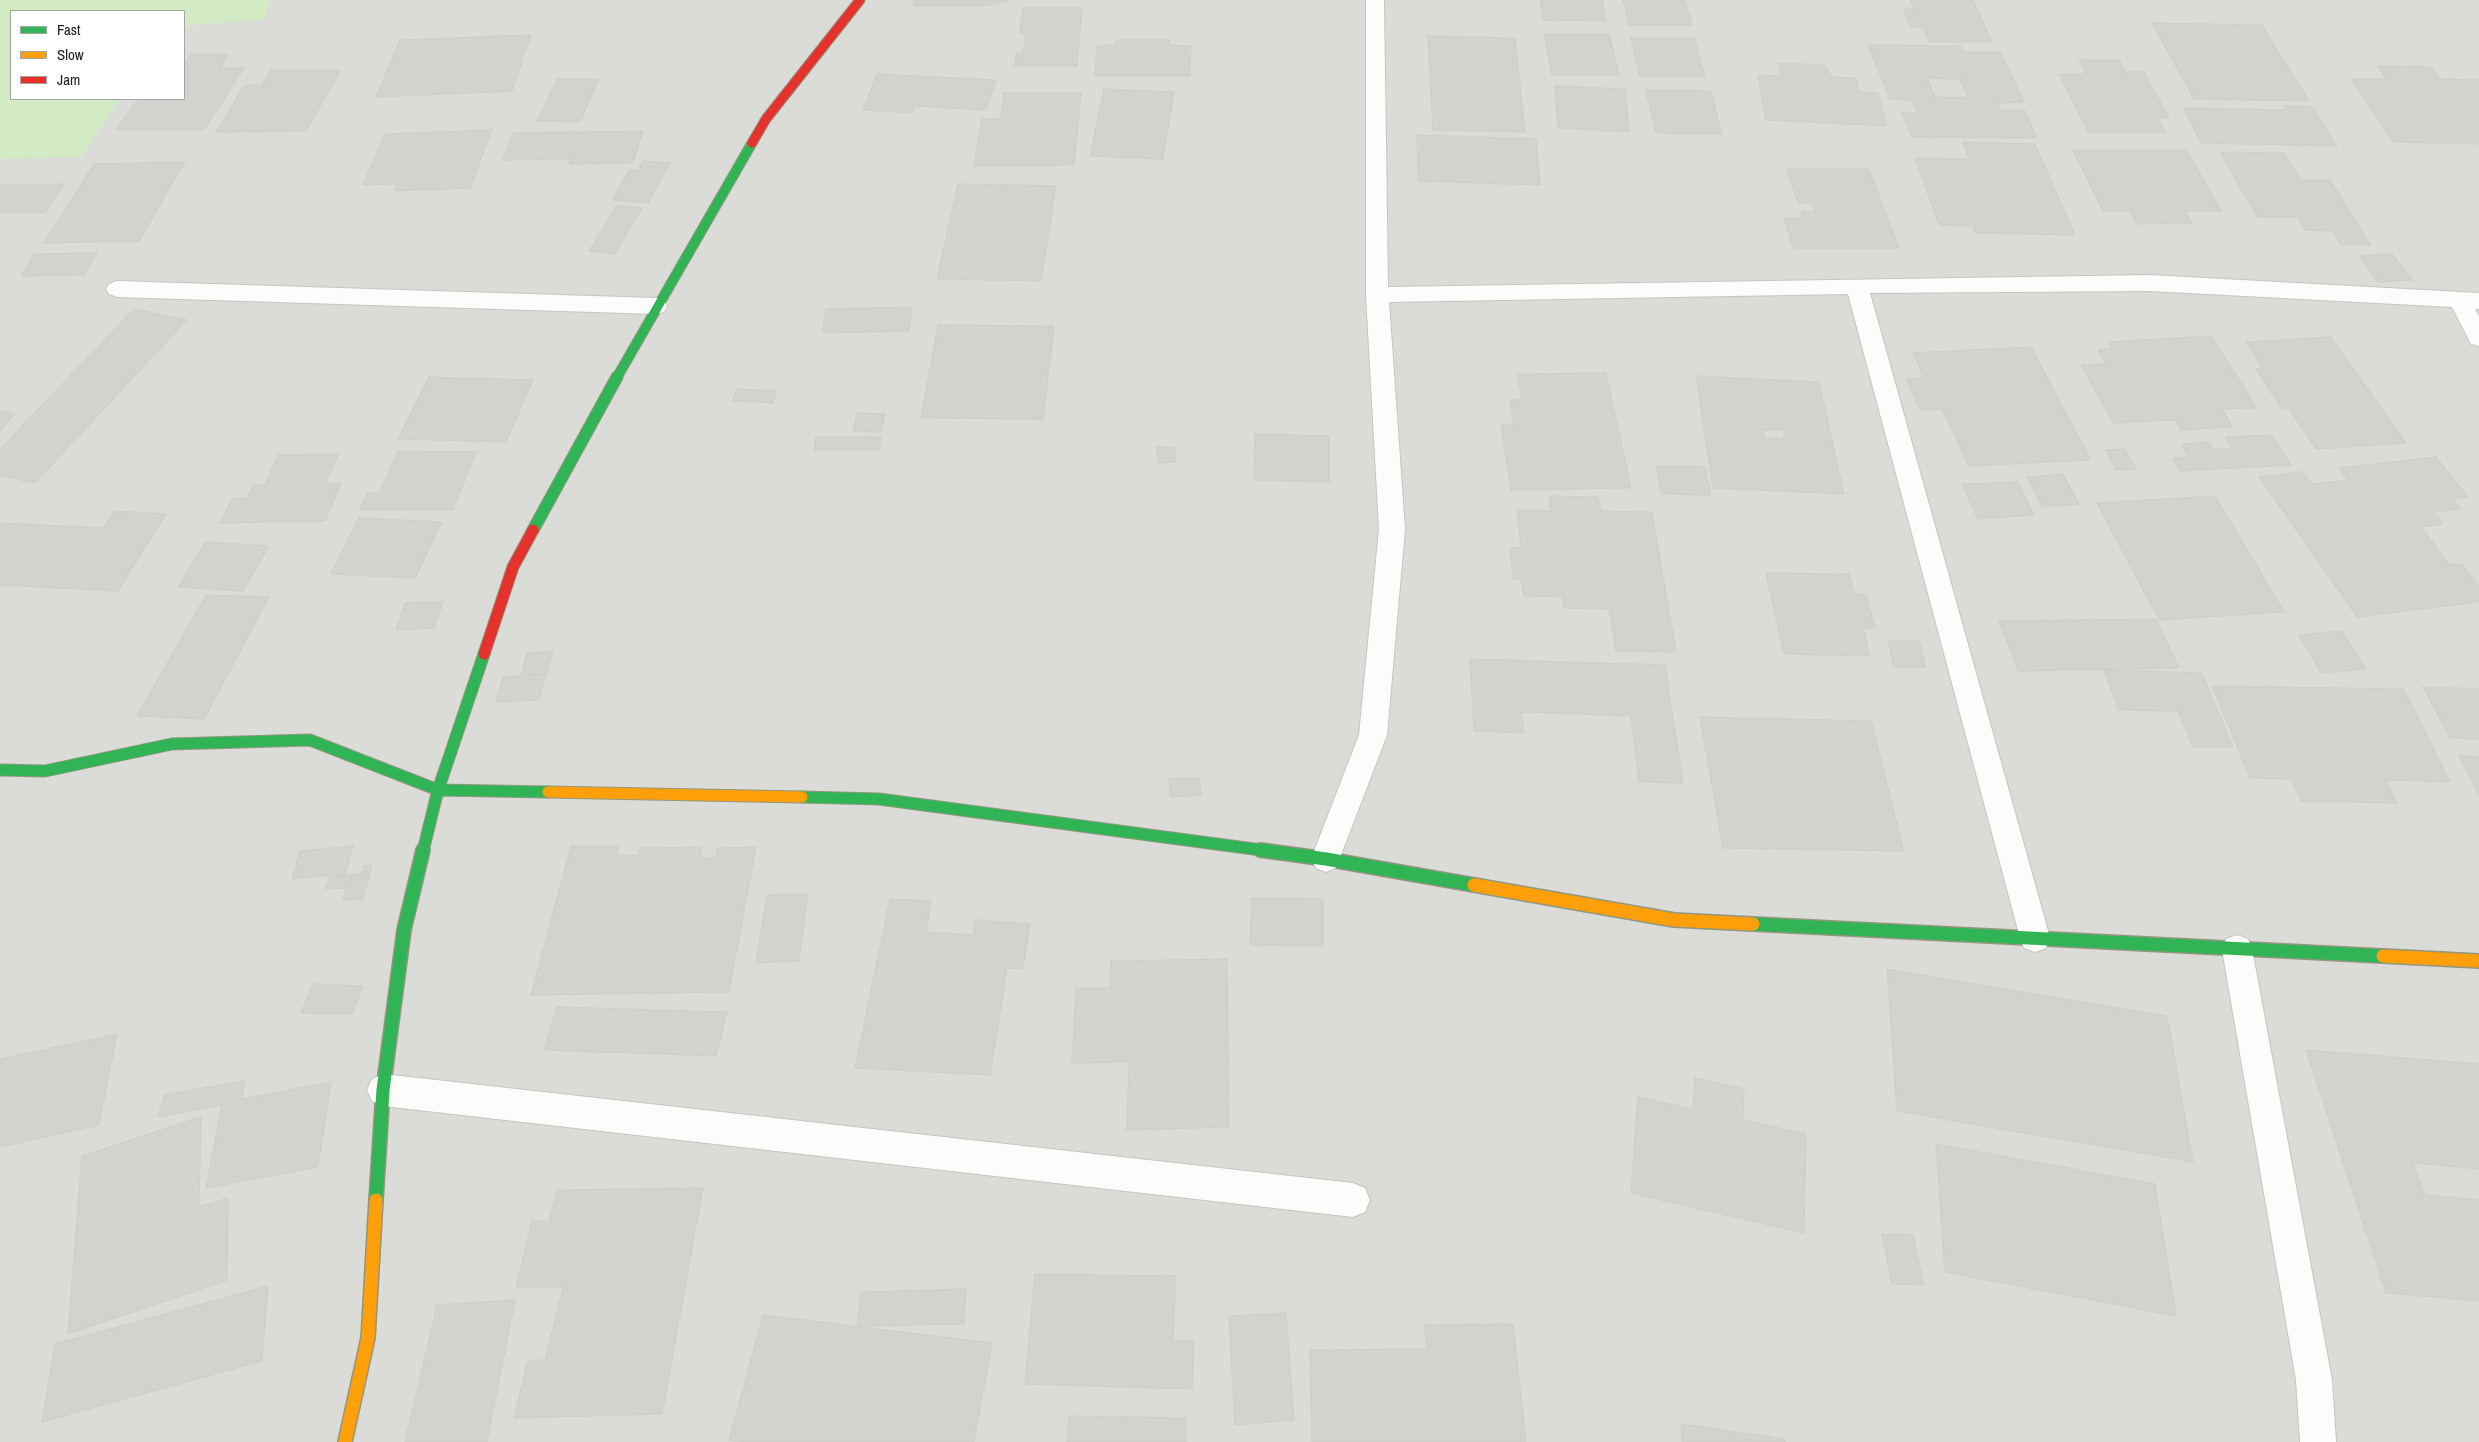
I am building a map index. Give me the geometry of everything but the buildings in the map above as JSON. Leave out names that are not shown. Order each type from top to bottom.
[{"type":"street","points":[[345,1442],[368,1338],[383,1090],[404,930],[438,790],[513,567],[656,306],[766,120],[845,16],[860,0]]},
{"type":"street","points":[[1326,859],[1373,735],[1391,539],[1377,295],[1375,0]]},
{"type":"street","points":[[1377,295],[1856,286],[2150,283],[2469,300],[2479,338]]},
{"type":"street","points":[[1856,286],[2035,938]]},
{"type":"street","points":[[117,289],[656,306]]},
{"type":"street","points":[[0,770],[45,771],[172,744],[310,740],[438,790],[878,799],[1326,859],[1674,920],[2479,961]]},
{"type":"street","points":[[2237,948],[2314,1380],[2318,1442]]},
{"type":"street","points":[[383,1090],[1353,1200]]},
{"type":"shaded area","points":[[0,0],[2479,0],[2479,1442],[0,1442]]},
{"type":"green space","points":[[0,0],[270,0],[265,19],[185,26],[185,10],[10,10],[10,100],[119,100],[81,157],[0,159]]},
{"type":"traffic: fast","points":[[533,530],[656,306],[752,143]]},
{"type":"traffic: fast","points":[[376,1200],[383,1090],[404,930],[438,790],[484,654]]},
{"type":"traffic: fast","points":[[0,770],[45,771],[172,744],[310,740],[438,790],[548,792]]},
{"type":"traffic: fast","points":[[802,797],[879,799],[1326,859],[1474,885]]},
{"type":"traffic: fast","points":[[1753,924],[2383,956]]},
{"type":"traffic: slow","points":[[548,792],[802,797]]},
{"type":"traffic: slow","points":[[1474,885],[1674,920],[1753,924]]},
{"type":"traffic: slow","points":[[2383,956],[2479,961]]},
{"type":"traffic: slow","points":[[345,1442],[368,1338],[376,1200]]},
{"type":"traffic: jam","points":[[752,143],[766,119],[860,0]]},
{"type":"traffic: jam","points":[[484,654],[513,567],[533,530]]}]
